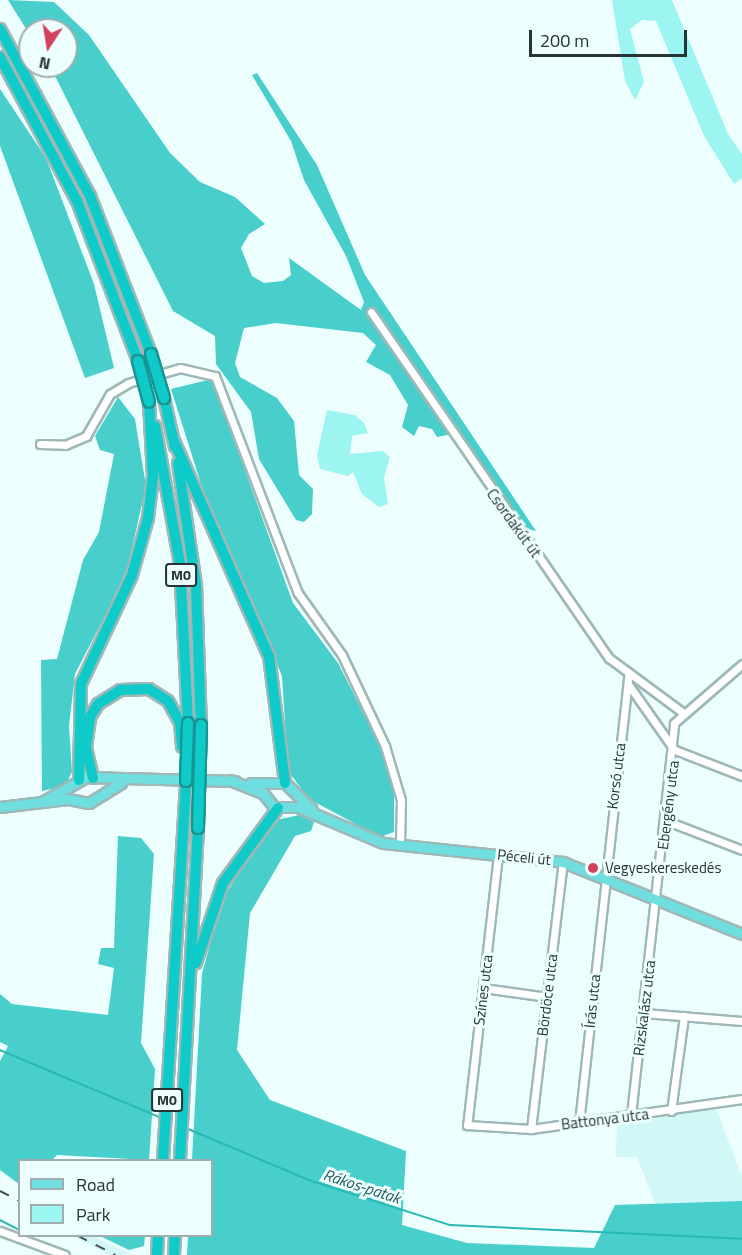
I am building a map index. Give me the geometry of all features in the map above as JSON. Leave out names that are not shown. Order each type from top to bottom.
[{"type":"highway","name":"M0","points":[[0,29],[90,196],[151,354],[174,441],[196,585],[201,725],[198,828],[180,1159]]},
{"type":"highway","name":"M0","points":[[0,57],[77,201],[138,361],[149,402],[180,564],[188,723],[163,1159]]},
{"type":"highway","points":[[77,783],[81,684],[132,575],[148,518],[153,476],[149,402]]},
{"type":"highway","points":[[174,441],[269,656],[285,783]]},
{"type":"highway","points":[[94,779],[86,747],[90,717],[120,690],[149,689],[168,701],[180,723],[186,781]]},
{"type":"highway","points":[[189,1004],[214,902],[257,831],[283,807]]},
{"type":"highway","points":[[157,1255],[158,1237]]},
{"type":"highway","points":[[174,1255],[175,1237]]},
{"type":"main road","points":[[42,802],[77,783],[94,779],[126,781],[168,776],[230,780],[271,787],[285,783],[326,818]]},
{"type":"main road","points":[[94,779],[99,795]]},
{"type":"main road","points":[[230,780],[283,807],[326,818]]},
{"type":"main road","points":[[0,807],[79,800],[89,803],[126,781]]},
{"type":"main road","points":[[77,783],[79,800]]},
{"type":"main road","points":[[268,798],[271,787]]},
{"type":"main road","points":[[283,807],[294,792]]},
{"type":"main road","name":"Péceli út","points":[[326,818],[369,840],[563,862],[742,934]]},
{"type":"street","name":"Csordakút út","points":[[371,312],[567,601],[609,658],[682,712]]},
{"type":"street","points":[[40,444],[65,445],[86,436],[110,394],[128,383],[180,369],[215,376],[298,593],[342,655],[385,746],[401,800],[400,845]]},
{"type":"street","points":[[682,712],[742,664]]},
{"type":"street","name":"Korsó utca","points":[[606,880],[628,673]]},
{"type":"street","points":[[627,684],[675,750],[742,776]]},
{"type":"street","name":"Ebergény utca","points":[[657,901],[675,750],[674,723],[682,712]]},
{"type":"street","points":[[667,821],[742,850]]},
{"type":"street","name":"Színes utca","points":[[467,1125],[498,855]]},
{"type":"street","name":"Bördöce utca","points":[[531,1129],[563,862]]},
{"type":"street","name":"Írás utca","points":[[579,1123],[606,880]]},
{"type":"street","name":"Rizskalász utca","points":[[631,1115],[657,901]]},
{"type":"street","points":[[483,988],[547,997]]},
{"type":"street","points":[[644,1014],[742,1021]]},
{"type":"street","points":[[671,1111],[684,1016]]},
{"type":"street","name":"Battonya utca","points":[[467,1125],[531,1129],[671,1111],[742,1099]]},
{"type":"street","points":[[0,1231],[65,1255]]},
{"type":"shaded area","points":[[8,0],[54,2],[71,18],[19,18]]},
{"type":"shaded area","points":[[78,25],[89,35],[170,153],[200,182],[235,197],[265,224],[249,234],[241,248],[252,276],[264,283],[283,281],[291,275],[289,258],[361,310],[364,302],[346,256],[304,180],[291,141],[252,75],[257,73],[317,165],[365,275],[536,531],[522,528],[452,434],[437,437],[432,429],[419,426],[414,436],[402,427],[408,405],[390,375],[366,362],[376,345],[363,333],[276,323],[244,328],[235,363],[240,377],[277,398],[294,421],[299,475],[313,489],[312,514],[304,522],[296,520],[259,459],[251,412],[216,364],[215,336],[173,311],[56,78],[78,78]]},
{"type":"shaded area","points":[[0,89],[46,158],[94,284],[114,368],[85,378],[0,146]]},
{"type":"shaded area","points":[[212,379],[293,603],[338,663],[384,754],[394,796],[394,832],[380,837],[309,799],[288,771],[282,676],[201,484],[171,389]]},
{"type":"shaded area","points":[[118,397],[135,419],[146,486],[126,575],[75,674],[69,726],[72,772],[65,786],[42,791],[41,660],[57,659],[83,560],[99,532],[114,454],[100,450],[95,436]]},
{"type":"shaded area","points":[[299,815],[314,822],[311,831],[295,836],[250,913],[237,1050],[270,1100],[406,1151],[402,1225],[467,1243],[594,1248],[615,1205],[742,1201],[742,1255],[187,1255],[188,1237],[213,1237],[213,1159],[192,1159],[202,974],[222,900],[272,821]]},
{"type":"shaded area","points":[[118,836],[141,838],[154,854],[141,1043],[155,1069],[149,1159],[57,1155],[53,1159],[18,1159],[18,1183],[0,1170],[0,1061],[8,1046],[0,1042],[0,994],[12,1004],[108,1015],[114,968],[98,964],[101,948],[114,948]]},
{"type":"shaded area","points":[[716,1108],[742,1177],[742,1201],[657,1208],[637,1157],[616,1157],[617,1125]]},
{"type":"shaded area","points":[[74,1237],[95,1237],[132,1255],[110,1255]]},
{"type":"shaded area","points":[[102,1237],[145,1237],[144,1246],[129,1250]]},
{"type":"green space","points":[[612,0],[672,0],[728,134],[742,154],[742,178],[734,184],[704,136],[656,21],[642,20],[630,29],[644,82],[635,100],[625,81]]},
{"type":"green space","points":[[327,410],[355,415],[364,423],[368,433],[352,436],[350,454],[383,451],[390,457],[384,478],[388,504],[379,507],[362,494],[353,472],[348,476],[320,469],[317,455]]},
{"type":"waterway","name":"Rákos-patak","points":[[0,1050],[162,1118]]},
{"type":"waterway","name":"Rákos-patak","points":[[186,1128],[309,1180],[450,1225],[742,1239]]},
{"type":"waterway","points":[[0,1220],[18,1229]]},
{"type":"railway","points":[[0,1191],[18,1200]]},
{"type":"railway","points":[[80,1237],[116,1255]]},
{"type":"place","name":"Vegyeskereskedés","points":[[593,868]]}]
